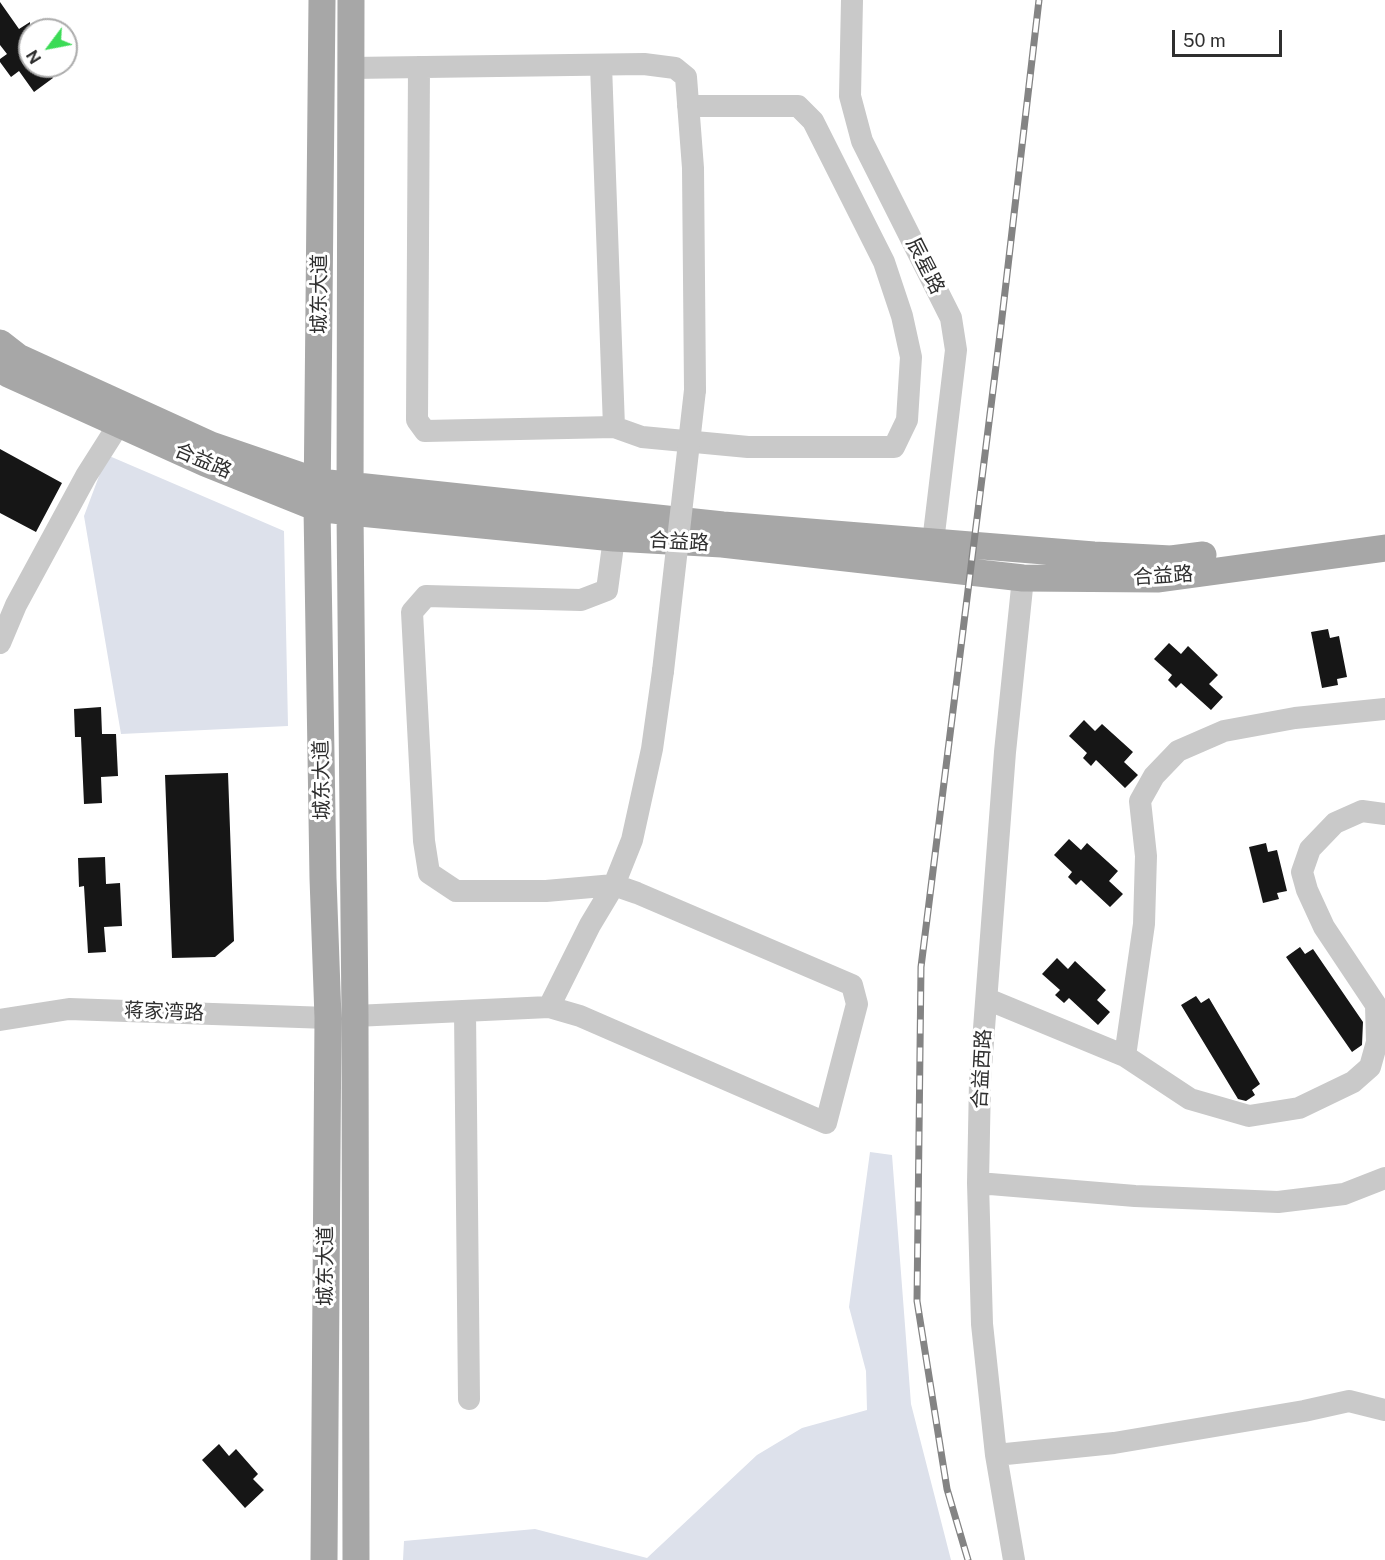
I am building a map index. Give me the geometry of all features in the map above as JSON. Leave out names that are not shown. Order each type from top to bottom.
[{"type":"main road","name":"城东大道","points":[[322,0],[318,495],[323,878],[328,1018],[324,1560]]},
{"type":"main road","name":"城东大道","points":[[351,0],[356,1560]]},
{"type":"main road","name":"合益路","points":[[0,343],[18,357],[318,495]]},
{"type":"main road","name":"合益路","points":[[0,368],[8,374],[206,463],[318,495],[614,538],[722,544],[1023,578],[1158,579],[1385,548]]},
{"type":"main road","name":"合益路","points":[[351,499],[1171,559],[1385,529]]},
{"type":"street","name":"辰星路","points":[[852,0],[849,96],[862,141],[951,318],[956,350],[933,542]]},
{"type":"street","points":[[351,68],[644,64],[675,68],[686,77],[693,168],[695,390],[652,749],[632,840],[614,885],[590,925],[549,1007]]},
{"type":"street","points":[[601,65],[614,427]]},
{"type":"street","points":[[418,67],[417,420],[425,431],[614,427],[642,437],[748,447],[894,447],[907,420],[911,357],[902,316],[884,262],[813,121],[798,106],[688,106]]},
{"type":"street","points":[[0,643],[16,605],[86,476],[119,424]]},
{"type":"street","points":[[355,1016],[549,1007],[580,1016],[826,1123],[857,1004],[852,985],[614,885],[546,891],[456,891],[429,873],[424,841],[412,612],[426,596],[581,600],[590,597],[607,590],[614,538]]},
{"type":"street","name":"合益西路","points":[[1014,1560],[996,1455],[982,1324],[978,1183],[980,1081],[1005,752],[1023,578]]},
{"type":"street","points":[[1125,1056],[1144,924],[1146,856],[1140,801],[1154,776],[1178,751],[1224,730],[1295,717],[1385,708]]},
{"type":"street","points":[[987,999],[1125,1056],[1190,1099],[1249,1116],[1299,1108],[1353,1082],[1370,1067],[1377,1042],[1376,1005],[1324,927],[1307,890],[1302,872],[1310,849],[1335,824],[1362,811],[1385,814]]},
{"type":"street","name":"蒋家湾路","points":[[0,1020],[69,1009],[328,1018]]},
{"type":"street","points":[[465,1011],[469,1400]]},
{"type":"street","points":[[978,1183],[1135,1196],[1278,1202],[1344,1194],[1385,1178]]},
{"type":"street","points":[[996,1455],[1113,1443],[1304,1411],[1349,1401],[1385,1410]]},
{"type":"shaded area","points":[[107,455],[284,531],[288,726],[121,734],[84,516]]},
{"type":"shaded area","points":[[870,1152],[892,1155],[911,1404],[951,1560],[403,1560],[404,1541],[535,1529],[647,1558],[757,1455],[802,1428],[867,1410],[866,1371],[849,1307]]},
{"type":"building","points":[[0,2],[18,28],[18,72],[11,77],[0,62],[0,59],[7,54],[0,45]]},
{"type":"building","points":[[24,78],[53,78],[34,92]]},
{"type":"building","points":[[0,449],[62,483],[36,532],[0,513]]},
{"type":"building","points":[[1328,629],[1330,638],[1339,636],[1347,677],[1337,679],[1338,685],[1322,688],[1311,632]]},
{"type":"building","points":[[1169,643],[1181,654],[1188,646],[1218,675],[1209,684],[1223,697],[1211,710],[1181,683],[1176,688],[1168,680],[1172,675],[1154,659]]},
{"type":"building","points":[[101,707],[102,734],[116,734],[118,776],[101,777],[102,803],[84,804],[81,737],[75,737],[74,709]]},
{"type":"building","points":[[1084,720],[1095,731],[1102,724],[1133,752],[1124,762],[1138,775],[1125,788],[1096,760],[1091,766],[1083,758],[1087,753],[1069,736]]},
{"type":"building","points":[[228,773],[234,941],[215,957],[172,958],[165,775]]},
{"type":"building","points":[[1069,839],[1081,850],[1087,843],[1118,871],[1109,881],[1123,894],[1110,907],[1081,880],[1076,885],[1068,877],[1072,872],[1054,855]]},
{"type":"building","points":[[1266,843],[1268,852],[1277,850],[1287,891],[1277,893],[1279,899],[1263,903],[1249,847]]},
{"type":"building","points":[[105,857],[106,884],[120,883],[122,926],[104,927],[106,952],[88,953],[84,886],[79,887],[78,858]]},
{"type":"building","points":[[1300,947],[1305,954],[1313,949],[1363,1022],[1362,1045],[1352,1052],[1286,957]]},
{"type":"building","points":[[1057,958],[1068,969],[1075,961],[1106,990],[1097,1000],[1110,1012],[1098,1025],[1069,998],[1064,1003],[1055,995],[1060,990],[1042,974]]},
{"type":"building","points":[[1196,996],[1201,1003],[1209,998],[1260,1084],[1252,1090],[1255,1095],[1246,1101],[1238,1099],[1181,1005]]},
{"type":"building","points":[[219,1444],[229,1456],[236,1449],[258,1474],[253,1479],[264,1490],[245,1508],[202,1460]]},
{"type":"railway","points":[[968,1560],[947,1489],[917,1301],[921,967],[1039,0]]}]
